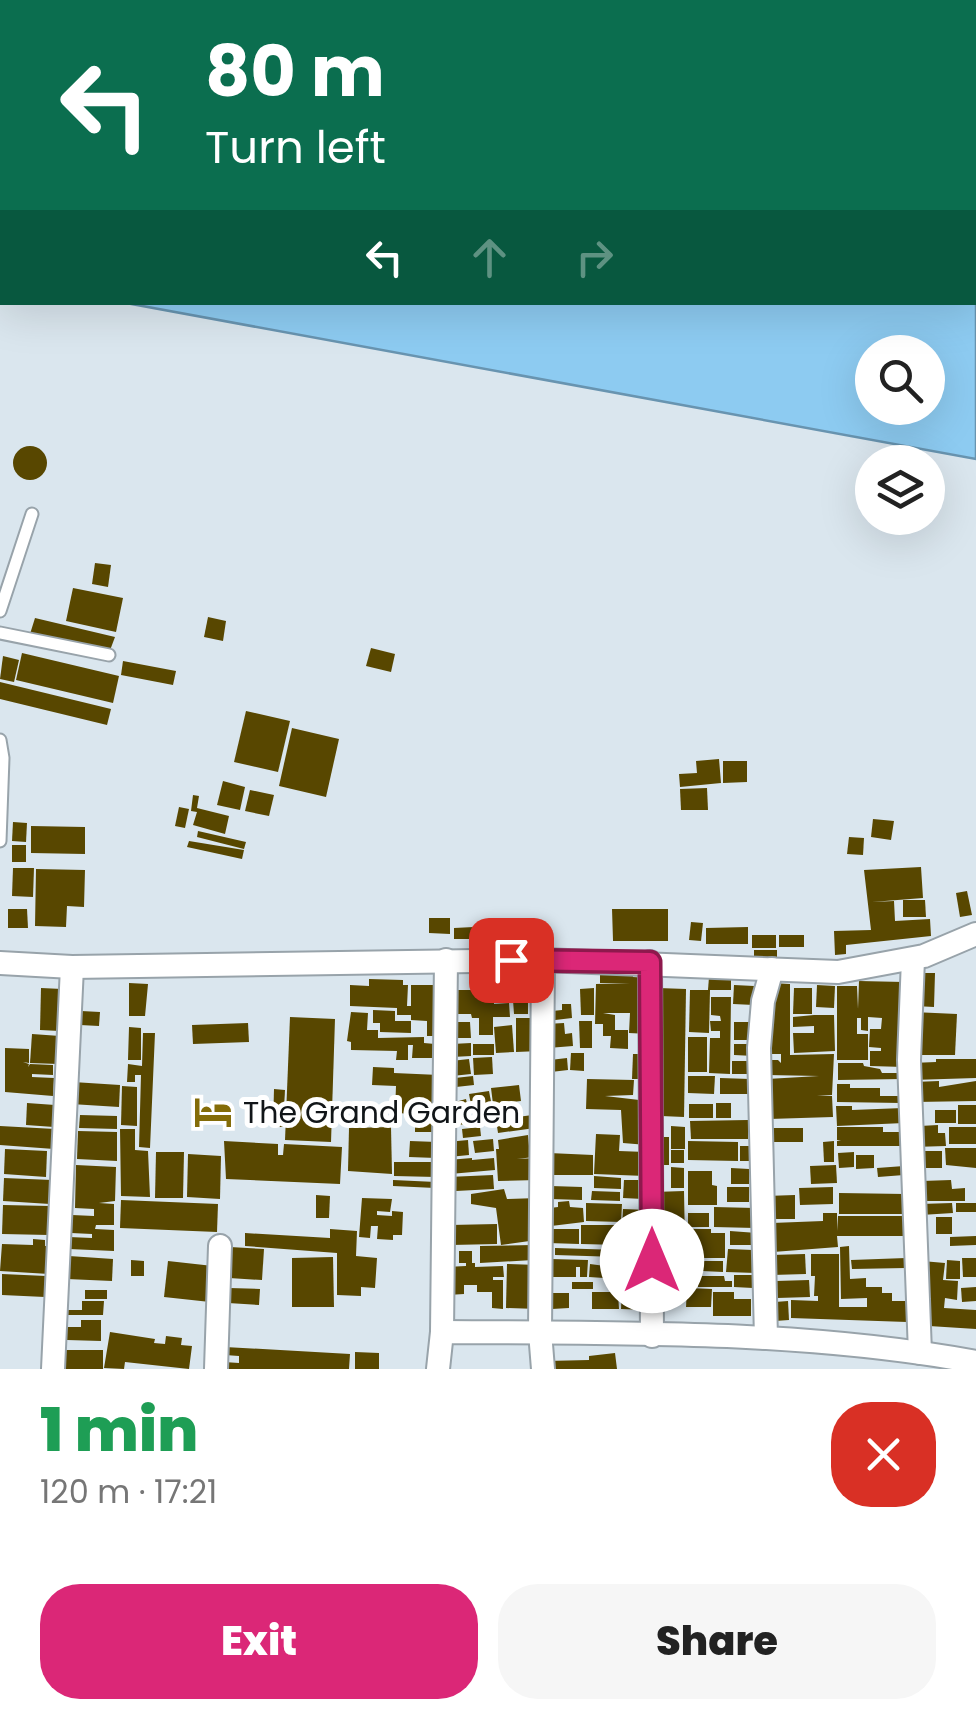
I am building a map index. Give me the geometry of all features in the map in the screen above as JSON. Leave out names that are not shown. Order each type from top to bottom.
[{"type":"street","points":[[0,963],[72,967],[543,960],[838,972],[913,959],[976,934]]},
{"type":"street","points":[[913,959],[909,1060],[920,1352]]},
{"type":"street","points":[[438,1369],[442,1332],[446,960]]},
{"type":"street","points":[[543,960],[543,1369]]},
{"type":"street","points":[[650,962],[652,1336]]},
{"type":"street","points":[[53,1369],[72,967]]},
{"type":"street","points":[[766,1338],[759,1048],[763,1001],[772,969]]},
{"type":"street","points":[[216,1369],[220,1246]]},
{"type":"street","points":[[442,1332],[766,1338],[920,1352],[976,1362]]},
{"type":"lane","points":[[0,611],[32,514]]},
{"type":"lane","points":[[0,633],[108,655]]},
{"type":"lane","points":[[0,740],[0,841]]},
{"type":"water","points":[[137,305],[976,305],[976,459],[945,453],[945,445],[900,445]]},
{"type":"building","points":[[30,446],[42,451],[47,463],[42,475],[30,480],[18,475],[13,463],[18,451]]},
{"type":"building","points":[[95,563],[111,565],[108,587],[92,584]]},
{"type":"building","points":[[73,588],[123,598],[116,632],[66,621]]},
{"type":"building","points":[[208,617],[226,621],[223,641],[204,637]]},
{"type":"building","points":[[35,618],[115,637],[109,653],[30,634]]},
{"type":"building","points":[[371,648],[395,654],[391,672],[366,666]]},
{"type":"building","points":[[22,653],[119,676],[113,703],[16,680]]},
{"type":"building","points":[[3,656],[19,660],[14,682],[0,679]]},
{"type":"building","points":[[123,661],[176,671],[173,685],[121,675]]},
{"type":"building","points":[[0,682],[111,709],[107,725],[0,699]]},
{"type":"building","points":[[246,711],[290,721],[278,772],[234,762]]},
{"type":"building","points":[[292,728],[339,739],[326,797],[279,786]]},
{"type":"building","points":[[719,759],[721,783],[680,787],[679,774],[697,773],[696,761]]},
{"type":"building","points":[[723,761],[747,761],[747,782],[723,783]]},
{"type":"building","points":[[223,781],[245,787],[240,810],[217,805]]},
{"type":"building","points":[[707,788],[708,810],[681,810],[680,789]]},
{"type":"building","points":[[250,790],[274,795],[269,816],[245,811]]},
{"type":"building","points":[[193,795],[199,796],[197,808],[229,816],[225,834],[193,825],[197,812],[191,811]]},
{"type":"building","points":[[179,807],[189,809],[185,828],[175,826]]},
{"type":"building","points":[[873,819],[894,821],[891,840],[871,837]]},
{"type":"building","points":[[13,822],[27,823],[26,842],[12,841]]},
{"type":"building","points":[[31,826],[85,827],[85,854],[31,853]]},
{"type":"building","points":[[198,831],[246,842],[244,849],[197,837]]},
{"type":"building","points":[[849,837],[864,838],[863,855],[847,854]]},
{"type":"building","points":[[189,841],[244,850],[242,859],[187,847]]},
{"type":"building","points":[[12,845],[26,845],[26,862],[12,862]]},
{"type":"building","points":[[921,867],[923,898],[872,902],[894,901],[895,921],[930,919],[931,936],[846,945],[846,954],[835,955],[834,931],[871,930],[864,870]]},
{"type":"building","points":[[13,868],[34,868],[33,897],[12,896]]},
{"type":"building","points":[[36,869],[85,870],[84,907],[67,906],[66,927],[35,926]]},
{"type":"building","points":[[967,891],[972,915],[960,917],[956,893]]},
{"type":"building","points":[[903,900],[925,900],[926,917],[903,917]]},
{"type":"building","points":[[8,909],[27,909],[28,928],[8,928]]},
{"type":"building","points":[[612,909],[668,909],[668,941],[613,941]]},
{"type":"building","points":[[429,918],[450,918],[450,934],[429,933]]},
{"type":"building","points":[[691,922],[703,923],[701,941],[689,940]]},
{"type":"building","points":[[478,925],[492,925],[492,951],[478,952]]},
{"type":"building","points":[[474,927],[474,939],[454,939],[454,928]]},
{"type":"building","points":[[748,927],[748,944],[706,944],[706,928]]},
{"type":"building","points":[[752,935],[776,935],[776,948],[752,948]]},
{"type":"building","points":[[779,935],[804,935],[804,947],[779,947]]},
{"type":"building","points":[[754,950],[777,950],[777,957],[754,957]]},
{"type":"building","points":[[600,973],[650,978],[649,1034],[629,1033],[630,1013],[603,1013],[615,1015],[615,1030],[628,1030],[628,1049],[610,1048],[611,1036],[603,1036],[603,1024],[595,1024],[596,984],[630,983],[600,983]]},
{"type":"building","points":[[915,973],[935,973],[934,1007],[915,1006]]},
{"type":"building","points":[[709,977],[731,980],[731,990],[708,990]]},
{"type":"building","points":[[369,979],[403,980],[403,985],[408,985],[407,1006],[411,1006],[411,985],[444,985],[444,1058],[412,1058],[413,1045],[408,1045],[408,1060],[396,1060],[397,1051],[351,1050],[351,1042],[347,1041],[351,1012],[368,1013],[367,1030],[378,1030],[378,1038],[424,1037],[424,1043],[435,1044],[436,1036],[427,1036],[427,1021],[397,1015],[397,1008],[350,1006],[350,985],[369,986]]},
{"type":"building","points":[[471,981],[521,981],[521,987],[528,987],[528,1014],[514,1014],[513,1000],[494,1000],[494,1004],[509,1003],[510,1017],[493,1017],[493,1035],[479,1035],[479,1018],[450,1014],[449,990],[471,990]]},
{"type":"building","points":[[859,981],[904,982],[904,1067],[870,1066],[870,1051],[881,1048],[869,1047],[870,1029],[881,1029],[882,1018],[868,1017],[868,1031],[861,1030],[861,1018],[857,1018],[857,1034],[868,1034],[868,1060],[837,1060],[837,986],[857,986],[858,1009]]},
{"type":"building","points":[[129,983],[148,984],[145,1016],[129,1016]]},
{"type":"building","points":[[772,983],[790,984],[790,1055],[834,1054],[832,1095],[817,1096],[832,1096],[833,1117],[769,1119],[767,1079],[819,1076],[767,1075],[766,1060],[781,1063],[781,1054],[769,1054]]},
{"type":"building","points":[[734,985],[754,986],[754,1005],[733,1004]]},
{"type":"building","points":[[817,985],[835,986],[834,1008],[816,1007]]},
{"type":"building","points":[[41,988],[62,989],[60,1031],[40,1030]]},
{"type":"building","points":[[594,988],[594,1015],[581,1015],[580,989]]},
{"type":"building","points":[[658,988],[686,989],[684,1117],[661,1116]]},
{"type":"building","points":[[794,988],[812,988],[812,1014],[793,1014]]},
{"type":"building","points":[[690,990],[710,990],[709,1033],[689,1032]]},
{"type":"building","points":[[711,997],[731,997],[730,1074],[709,1073],[710,1038],[720,1038],[720,1031],[711,1031],[710,1021],[721,1021],[720,1016],[711,1015]]},
{"type":"building","points":[[562,1004],[571,1004],[572,1018],[547,1021],[552,1011],[562,1010]]},
{"type":"building","points":[[373,1010],[395,1011],[395,1021],[411,1021],[411,1033],[380,1032],[380,1023],[373,1023]]},
{"type":"building","points":[[81,1011],[100,1012],[99,1026],[80,1025]]},
{"type":"building","points":[[913,1012],[957,1014],[955,1055],[913,1055]]},
{"type":"building","points":[[834,1015],[835,1051],[794,1053],[793,1033],[814,1033],[814,1026],[793,1027],[793,1017]]},
{"type":"building","points":[[290,1017],[335,1019],[331,1142],[285,1140]]},
{"type":"building","points":[[516,1018],[531,1018],[531,1026],[539,1026],[540,1051],[516,1052]]},
{"type":"building","points":[[579,1021],[592,1021],[592,1048],[580,1048]]},
{"type":"building","points":[[450,1022],[470,1022],[471,1038],[450,1038]]},
{"type":"building","points":[[734,1022],[753,1022],[753,1040],[734,1040]]},
{"type":"building","points":[[248,1023],[249,1042],[193,1044],[192,1025]]},
{"type":"building","points":[[564,1023],[565,1034],[572,1033],[573,1046],[548,1048],[546,1024]]},
{"type":"building","points":[[512,1025],[514,1052],[496,1053],[494,1027]]},
{"type":"building","points":[[129,1027],[141,1028],[141,1060],[128,1060]]},
{"type":"building","points":[[143,1033],[155,1033],[150,1148],[139,1147],[141,1075],[135,1075],[135,1082],[127,1082],[128,1064],[142,1066]]},
{"type":"building","points":[[32,1034],[60,1036],[58,1064],[30,1063]]},
{"type":"building","points":[[688,1037],[707,1037],[707,1072],[688,1072]]},
{"type":"building","points":[[471,1043],[471,1056],[452,1057],[452,1044]]},
{"type":"building","points":[[473,1044],[494,1044],[494,1055],[473,1055]]},
{"type":"building","points":[[734,1044],[754,1044],[754,1056],[734,1055]]},
{"type":"building","points":[[5,1048],[29,1049],[29,1063],[23,1062],[28,1067],[53,1065],[53,1075],[32,1077],[54,1078],[53,1096],[5,1092]]},
{"type":"building","points":[[571,1053],[584,1053],[584,1071],[570,1070]]},
{"type":"building","points":[[633,1054],[645,1054],[645,1079],[632,1079]]},
{"type":"building","points":[[492,1057],[493,1074],[474,1075],[473,1058]]},
{"type":"building","points":[[567,1058],[568,1070],[551,1072],[550,1060]]},
{"type":"building","points":[[469,1059],[471,1074],[452,1076],[451,1061]]},
{"type":"building","points":[[976,1059],[976,1078],[912,1080],[912,1063]]},
{"type":"building","points":[[732,1061],[754,1061],[754,1074],[732,1074]]},
{"type":"building","points":[[838,1063],[863,1063],[882,1073],[902,1073],[902,1079],[838,1080]]},
{"type":"building","points":[[373,1067],[394,1068],[394,1073],[439,1075],[438,1115],[395,1113],[396,1086],[372,1085]]},
{"type":"building","points":[[473,1076],[474,1085],[456,1087],[455,1078]]},
{"type":"building","points":[[688,1076],[715,1076],[714,1094],[688,1093]]},
{"type":"building","points":[[720,1078],[750,1079],[750,1094],[720,1094]]},
{"type":"building","points":[[587,1079],[634,1080],[633,1095],[605,1096],[648,1101],[647,1145],[623,1143],[621,1110],[586,1109]]},
{"type":"building","points":[[939,1081],[939,1087],[976,1081],[976,1101],[915,1102],[914,1082]]},
{"type":"building","points":[[73,1082],[120,1085],[119,1107],[71,1104]]},
{"type":"building","points":[[837,1084],[880,1088],[880,1096],[901,1096],[901,1103],[837,1102]]},
{"type":"building","points":[[519,1085],[521,1101],[493,1104],[491,1088]]},
{"type":"building","points":[[122,1086],[137,1087],[137,1126],[121,1125]]},
{"type":"building","points":[[274,1089],[285,1090],[283,1127],[273,1127]]},
{"type":"building","points":[[489,1091],[494,1117],[474,1120],[469,1094]]},
{"type":"building","points":[[466,1099],[471,1123],[459,1125],[455,1102]]},
{"type":"building","points":[[27,1103],[55,1105],[54,1127],[26,1125]]},
{"type":"building","points":[[514,1103],[517,1115],[497,1120],[494,1107]]},
{"type":"building","points":[[716,1103],[731,1103],[731,1118],[716,1118]]},
{"type":"building","points":[[689,1104],[713,1104],[713,1118],[689,1118]]},
{"type":"building","points":[[958,1105],[976,1105],[976,1124],[958,1124]]},
{"type":"building","points":[[352,1106],[363,1107],[363,1121],[351,1121]]},
{"type":"building","points":[[836,1106],[852,1106],[852,1110],[903,1108],[904,1123],[837,1126]]},
{"type":"building","points":[[366,1107],[388,1108],[388,1122],[365,1121]]},
{"type":"building","points":[[935,1110],[956,1110],[956,1123],[935,1123]]},
{"type":"building","points":[[540,1114],[542,1127],[498,1133],[496,1120]]},
{"type":"building","points":[[80,1115],[117,1116],[117,1129],[79,1128]]},
{"type":"building","points":[[415,1118],[436,1118],[436,1132],[415,1132]]},
{"type":"building","points":[[748,1120],[748,1139],[691,1139],[690,1121]]},
{"type":"building","points":[[938,1125],[938,1133],[945,1133],[946,1146],[913,1147],[920,1126]]},
{"type":"building","points":[[0,1126],[55,1129],[54,1149],[0,1145]]},
{"type":"building","points":[[671,1126],[685,1127],[685,1149],[671,1149]]},
{"type":"building","points":[[391,1127],[392,1174],[348,1171],[349,1128]]},
{"type":"building","points":[[480,1127],[481,1136],[463,1138],[462,1129]]},
{"type":"building","points":[[837,1127],[883,1127],[883,1132],[907,1132],[907,1146],[837,1146],[837,1141],[841,1141],[837,1140]]},
{"type":"building","points":[[949,1127],[976,1127],[976,1144],[949,1144]]},
{"type":"building","points":[[770,1128],[803,1128],[803,1142],[770,1142]]},
{"type":"building","points":[[120,1129],[135,1129],[135,1150],[148,1151],[150,1197],[121,1196]]},
{"type":"building","points":[[78,1131],[117,1132],[117,1161],[77,1159]]},
{"type":"building","points":[[596,1134],[620,1135],[619,1151],[646,1152],[645,1176],[594,1174]]},
{"type":"building","points":[[528,1135],[529,1146],[541,1145],[542,1156],[517,1159],[536,1158],[537,1180],[498,1181],[498,1140]]},
{"type":"building","points":[[654,1137],[669,1137],[669,1165],[654,1165]]},
{"type":"building","points":[[493,1139],[494,1151],[475,1153],[473,1141]]},
{"type":"building","points":[[468,1140],[469,1155],[449,1157],[447,1142]]},
{"type":"building","points":[[224,1141],[278,1144],[278,1155],[283,1155],[284,1144],[342,1147],[340,1184],[226,1179]]},
{"type":"building","points":[[410,1141],[437,1142],[436,1158],[409,1157]]},
{"type":"building","points":[[688,1141],[738,1142],[738,1161],[688,1160]]},
{"type":"building","points":[[834,1141],[834,1162],[824,1162],[823,1142]]},
{"type":"building","points":[[740,1146],[753,1146],[753,1161],[740,1161]]},
{"type":"building","points":[[945,1148],[976,1148],[976,1168],[946,1165]]},
{"type":"building","points":[[5,1149],[47,1151],[46,1177],[4,1174]]},
{"type":"building","points":[[671,1150],[684,1150],[684,1163],[671,1163]]},
{"type":"building","points":[[916,1151],[942,1151],[942,1168],[916,1168]]},
{"type":"building","points":[[156,1152],[184,1152],[183,1198],[155,1198]]},
{"type":"building","points":[[854,1152],[854,1167],[839,1168],[838,1153]]},
{"type":"building","points":[[549,1153],[593,1155],[593,1175],[549,1175]]},
{"type":"building","points":[[188,1154],[221,1156],[220,1199],[187,1197]]},
{"type":"building","points":[[856,1155],[874,1155],[874,1168],[856,1169]]},
{"type":"building","points":[[494,1158],[495,1170],[450,1174],[448,1160]]},
{"type":"building","points":[[394,1162],[436,1162],[436,1177],[394,1176]]},
{"type":"building","points":[[76,1165],[116,1167],[115,1201],[99,1203],[114,1204],[114,1225],[96,1225],[95,1229],[114,1230],[114,1251],[69,1249],[69,1237],[92,1238],[92,1234],[71,1233],[72,1215],[94,1216],[94,1209],[75,1208]]},
{"type":"building","points":[[836,1165],[837,1183],[811,1184],[810,1166]]},
{"type":"building","points":[[904,1166],[904,1175],[878,1177],[877,1168]]},
{"type":"building","points":[[671,1167],[684,1168],[684,1188],[671,1188]]},
{"type":"building","points":[[731,1168],[749,1169],[749,1184],[731,1184]]},
{"type":"building","points":[[688,1171],[712,1171],[717,1205],[688,1205]]},
{"type":"building","points":[[493,1175],[494,1189],[456,1191],[448,1177]]},
{"type":"building","points":[[594,1176],[621,1178],[621,1189],[594,1188]]},
{"type":"building","points":[[4,1178],[52,1180],[50,1204],[3,1201]]},
{"type":"building","points":[[393,1180],[436,1182],[435,1188],[393,1186]]},
{"type":"building","points":[[624,1180],[643,1180],[643,1199],[623,1198]]},
{"type":"building","points":[[951,1180],[952,1189],[965,1188],[965,1201],[921,1201],[922,1181]]},
{"type":"building","points":[[551,1186],[582,1187],[582,1200],[550,1199]]},
{"type":"building","points":[[727,1187],[749,1187],[749,1202],[727,1202]]},
{"type":"building","points":[[833,1187],[833,1204],[800,1205],[799,1188]]},
{"type":"building","points":[[504,1189],[507,1199],[538,1198],[544,1239],[501,1245],[496,1208],[471,1204],[471,1194]]},
{"type":"building","points":[[592,1191],[620,1192],[620,1201],[591,1200]]},
{"type":"building","points":[[684,1191],[685,1245],[672,1245],[672,1225],[655,1226],[654,1192]]},
{"type":"building","points":[[839,1193],[905,1194],[905,1214],[839,1214]]},
{"type":"building","points":[[316,1195],[330,1196],[329,1218],[316,1218]]},
{"type":"building","points":[[795,1195],[795,1219],[766,1219],[766,1196]]},
{"type":"building","points":[[362,1198],[392,1199],[390,1212],[377,1211],[377,1215],[403,1212],[402,1235],[393,1235],[393,1240],[377,1239],[378,1226],[371,1226],[370,1238],[359,1237]]},
{"type":"building","points":[[121,1200],[218,1204],[217,1232],[120,1228]]},
{"type":"building","points":[[569,1201],[570,1207],[583,1208],[584,1222],[551,1226],[550,1208]]},
{"type":"building","points":[[586,1203],[622,1204],[621,1222],[586,1221]]},
{"type":"building","points":[[952,1203],[953,1213],[921,1215],[920,1204]]},
{"type":"building","points":[[956,1203],[976,1203],[976,1212],[956,1212]]},
{"type":"building","points":[[3,1205],[50,1206],[49,1235],[2,1234]]},
{"type":"building","points":[[714,1207],[755,1208],[755,1228],[714,1227]]},
{"type":"building","points":[[623,1209],[649,1210],[648,1228],[622,1227]]},
{"type":"building","points":[[688,1213],[709,1213],[709,1227],[688,1227]]},
{"type":"building","points":[[823,1213],[837,1213],[837,1231],[838,1216],[909,1216],[908,1236],[837,1236],[838,1247],[773,1252],[772,1223],[823,1221]]},
{"type":"building","points":[[936,1217],[952,1217],[952,1234],[936,1234]]},
{"type":"building","points":[[497,1224],[497,1244],[451,1245],[450,1225]]},
{"type":"building","points":[[581,1225],[620,1225],[620,1245],[581,1244]]},
{"type":"building","points":[[330,1229],[357,1231],[356,1256],[377,1258],[375,1288],[361,1287],[361,1296],[337,1295],[337,1253],[245,1246],[245,1233],[330,1238]]},
{"type":"building","points":[[548,1229],[579,1229],[579,1244],[548,1243]]},
{"type":"building","points":[[623,1229],[646,1230],[645,1247],[623,1246]]},
{"type":"building","points":[[688,1229],[725,1233],[725,1258],[701,1258],[701,1271],[688,1271]]},
{"type":"building","points":[[730,1231],[757,1233],[757,1245],[730,1245]]},
{"type":"building","points":[[976,1236],[976,1245],[950,1246],[950,1237]]},
{"type":"building","points":[[33,1239],[45,1240],[45,1246],[50,1246],[49,1274],[0,1271],[2,1244],[33,1245]]},
{"type":"building","points":[[533,1245],[533,1260],[480,1263],[480,1246]]},
{"type":"building","points":[[849,1246],[850,1279],[866,1278],[866,1287],[882,1287],[882,1293],[892,1293],[892,1301],[908,1301],[907,1322],[791,1318],[791,1300],[818,1301],[818,1296],[814,1296],[815,1276],[811,1276],[811,1254],[839,1254],[839,1307],[867,1307],[867,1298],[841,1299],[840,1247]]},
{"type":"building","points":[[230,1247],[264,1249],[262,1280],[229,1278]]},
{"type":"building","points":[[555,1248],[618,1250],[618,1257],[555,1255]]},
{"type":"building","points":[[657,1248],[684,1249],[684,1279],[656,1278]]},
{"type":"building","points":[[728,1249],[753,1250],[756,1273],[726,1272]]},
{"type":"building","points":[[459,1251],[472,1251],[475,1267],[503,1266],[504,1277],[493,1280],[503,1280],[503,1309],[492,1308],[492,1292],[477,1292],[477,1285],[464,1285],[464,1294],[448,1295],[446,1267],[466,1266],[459,1263]]},
{"type":"building","points":[[622,1252],[651,1253],[650,1287],[622,1286]]},
{"type":"building","points":[[805,1254],[806,1274],[772,1275],[771,1255]]},
{"type":"building","points":[[69,1256],[113,1259],[112,1281],[67,1279]]},
{"type":"building","points":[[333,1257],[334,1307],[292,1307],[292,1258]]},
{"type":"building","points":[[906,1258],[906,1268],[852,1269],[851,1260]]},
{"type":"building","points":[[962,1258],[976,1258],[976,1277],[963,1277]]},
{"type":"building","points":[[551,1259],[588,1260],[587,1277],[580,1277],[580,1267],[576,1267],[576,1277],[551,1277]]},
{"type":"building","points":[[131,1260],[144,1261],[144,1276],[131,1276]]},
{"type":"building","points":[[947,1260],[960,1261],[960,1279],[946,1279]]},
{"type":"building","points":[[168,1261],[213,1266],[210,1302],[164,1297]]},
{"type":"building","points":[[703,1261],[723,1261],[723,1272],[702,1271]]},
{"type":"building","points":[[922,1261],[945,1263],[943,1280],[958,1281],[957,1300],[945,1298],[944,1308],[976,1310],[976,1329],[929,1326],[931,1298],[920,1297]]},
{"type":"building","points":[[507,1264],[538,1265],[538,1309],[506,1308]]},
{"type":"building","points":[[590,1264],[605,1266],[604,1278],[589,1277]]},
{"type":"building","points":[[2,1274],[46,1276],[45,1297],[2,1295]]},
{"type":"building","points":[[734,1275],[754,1275],[753,1288],[734,1287]]},
{"type":"building","points":[[698,1276],[724,1276],[725,1281],[732,1281],[732,1287],[698,1287]]},
{"type":"building","points":[[809,1280],[810,1297],[777,1298],[776,1281]]},
{"type":"building","points":[[572,1282],[593,1282],[593,1289],[572,1289]]},
{"type":"building","points":[[976,1287],[976,1301],[962,1302],[961,1288]]},
{"type":"building","points":[[229,1288],[260,1289],[259,1305],[228,1303]]},
{"type":"building","points":[[622,1288],[650,1289],[649,1310],[621,1309]]},
{"type":"building","points":[[687,1288],[712,1289],[711,1307],[686,1307]]},
{"type":"building","points":[[85,1290],[107,1290],[107,1299],[85,1299]]},
{"type":"building","points":[[592,1292],[618,1292],[619,1309],[592,1309]]},
{"type":"building","points":[[713,1292],[734,1292],[734,1299],[751,1299],[751,1316],[713,1316]]},
{"type":"building","points":[[552,1293],[569,1293],[569,1308],[552,1309]]},
{"type":"building","points":[[82,1301],[104,1301],[103,1315],[67,1315],[67,1310],[82,1310]]},
{"type":"building","points":[[788,1301],[789,1320],[775,1321],[775,1302]]},
{"type":"building","points":[[81,1320],[101,1320],[101,1341],[67,1340],[67,1327],[81,1327]]},
{"type":"building","points":[[110,1332],[165,1344],[166,1336],[182,1338],[181,1345],[192,1346],[189,1369],[125,1362],[124,1369],[104,1368]]},
{"type":"building","points":[[225,1347],[350,1354],[349,1369],[224,1369],[224,1362],[239,1363],[239,1356],[225,1355]]},
{"type":"building","points":[[66,1350],[103,1350],[103,1369],[66,1369]]},
{"type":"building","points":[[355,1352],[379,1353],[379,1369],[355,1369]]},
{"type":"building","points":[[615,1353],[617,1369],[547,1369],[546,1361],[589,1360],[589,1356]]},
{"type":"place","name":"The Grand Garden","points":[[213,1112]]},
{"type":"route","points":[[511,960],[650,962],[652,1261]]}]
